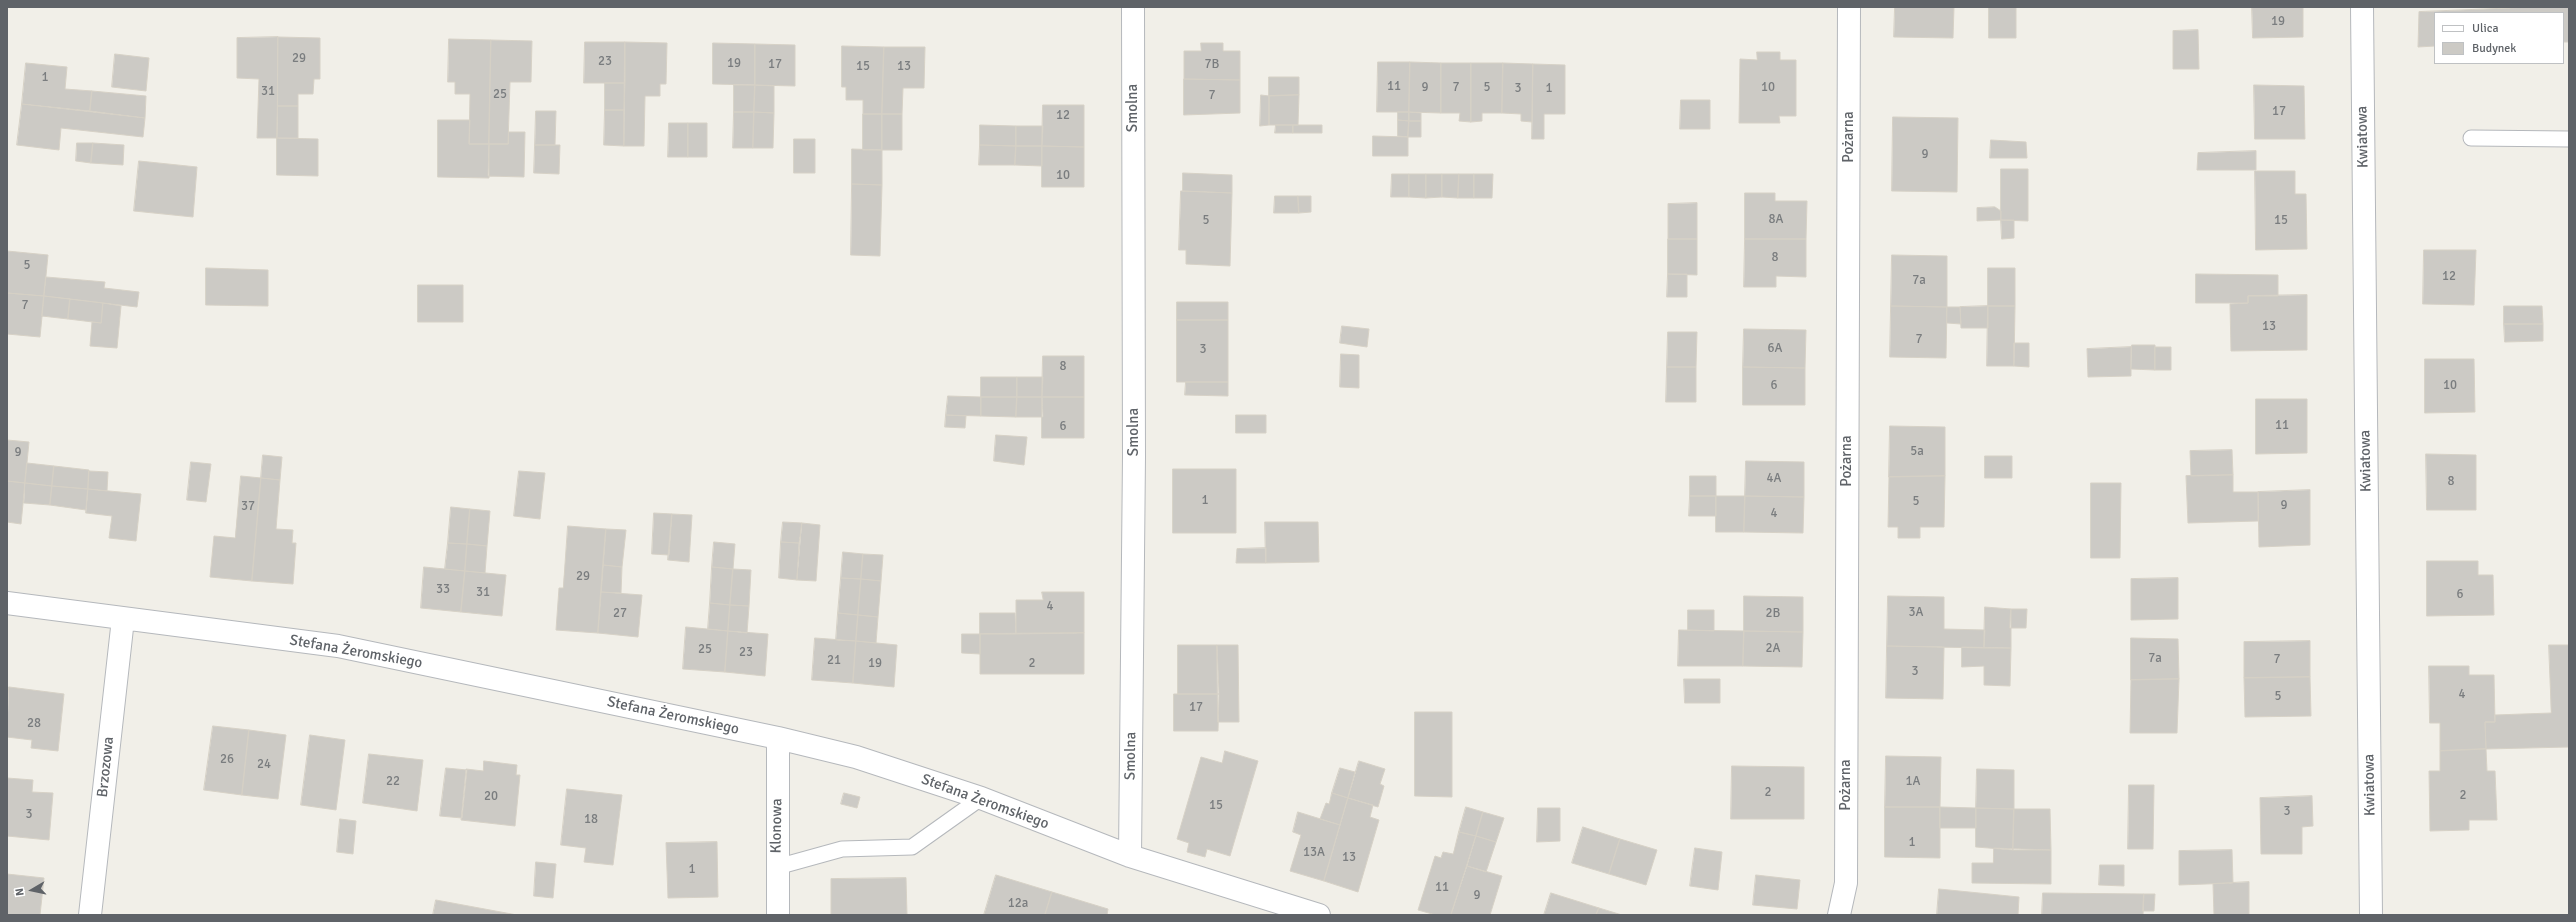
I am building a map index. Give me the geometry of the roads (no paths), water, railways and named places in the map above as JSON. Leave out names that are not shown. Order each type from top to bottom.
[{"type":"street","name":"Smolna","points":[[1130,856],[1134,456],[1133,7]]},
{"type":"street","name":"Pożarna","points":[[1839,915],[1846,883],[1849,7]]},
{"type":"street","name":"Kwiatowa","points":[[2362,7],[2371,915]]},
{"type":"street","name":"Stefana Żeromskiego","points":[[7,603],[338,646],[778,738],[856,757],[981,798],[1130,856],[1319,915]]},
{"type":"street","name":"Brzozowa","points":[[90,915],[123,619]]},
{"type":"street","name":"Klonowa","points":[[778,738],[778,915]]},
{"type":"lane","points":[[2471,138],[2569,139]]},
{"type":"lane","points":[[777,868],[842,849],[912,847],[981,798]]}]
